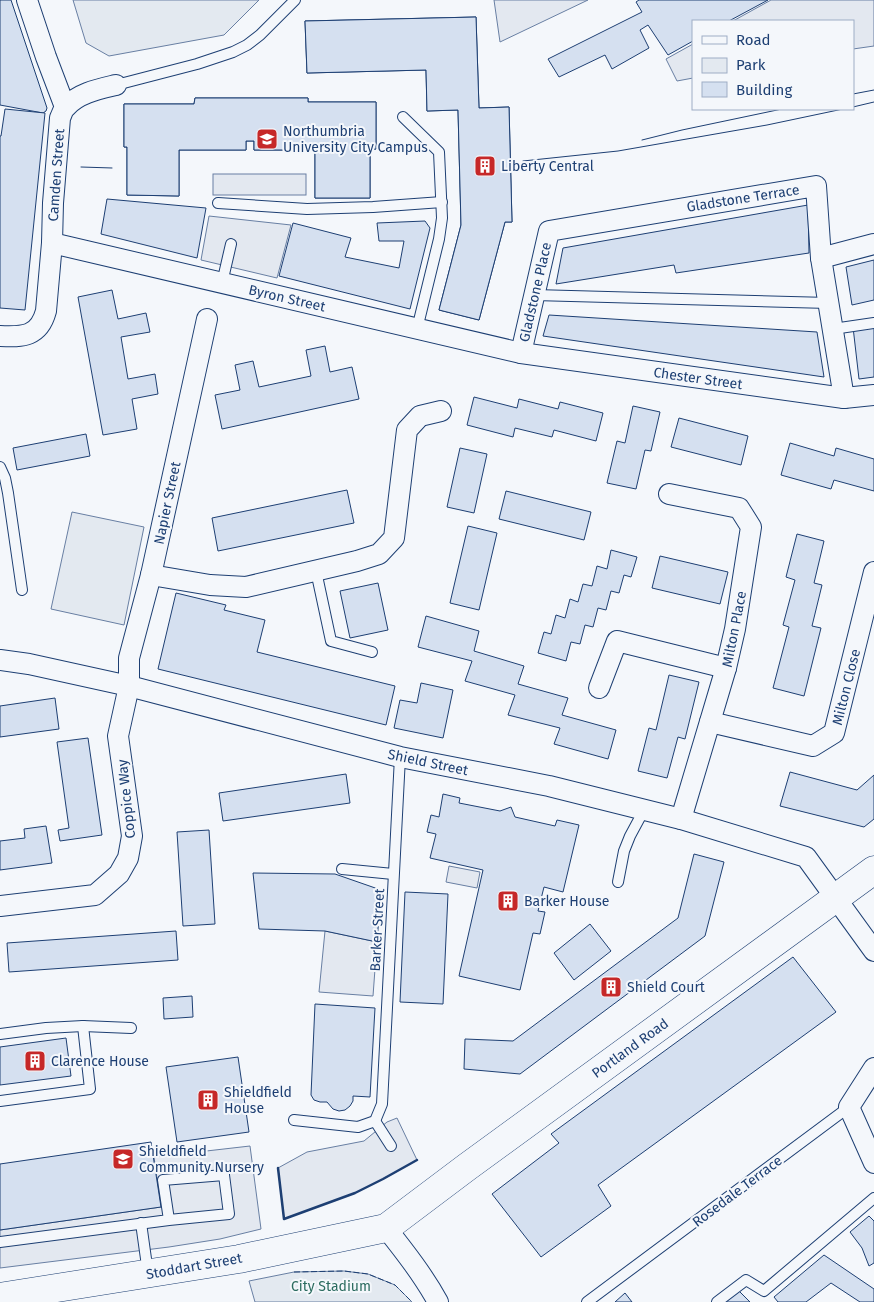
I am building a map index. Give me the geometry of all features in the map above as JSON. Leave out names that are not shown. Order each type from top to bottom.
[{"type":"main road","name":"Portland Road","points":[[386,1228],[874,870]]},
{"type":"main road","name":"Stoddart Street","points":[[0,1297],[239,1259],[386,1228]]},
{"type":"street","points":[[27,0],[65,107],[74,99],[90,92],[116,85]]},
{"type":"street","name":"Camden Street","points":[[0,336],[32,334],[43,322],[46,312],[59,128],[60,118],[65,107]]},
{"type":"street","name":"Gladstone Terrace","points":[[549,231],[816,186],[821,258],[844,398]]},
{"type":"street","name":"Gladstone Place","points":[[521,354],[549,231]]},
{"type":"street","name":"Byron Street","points":[[52,243],[521,354]]},
{"type":"street","points":[[821,258],[874,244]]},
{"type":"street","name":"Napier Street","points":[[129,686],[129,658],[151,575],[206,319]]},
{"type":"street","name":"Chester Street","points":[[521,354],[844,398],[874,395]]},
{"type":"street","points":[[151,575],[210,585],[246,587],[357,562],[379,554],[394,538],[407,430],[420,416],[441,411]]},
{"type":"street","name":"Milton Place","points":[[669,494],[739,508],[751,527],[735,629],[726,668],[681,819]]},
{"type":"street","name":"Milton Close","points":[[710,722],[814,746],[834,733],[874,572]]},
{"type":"street","points":[[599,688],[617,641],[726,668]]},
{"type":"street","name":"Shield Street","points":[[0,660],[29,664],[129,686],[400,758],[549,786],[681,819],[806,857],[874,951]]},
{"type":"street","name":"Coppice Way","points":[[0,906],[95,895],[120,874],[128,858],[132,836],[118,736],[129,686]]},
{"type":"street","name":"Rosedale Terrace","points":[[849,1107],[874,1068]]},
{"type":"street","points":[[849,1107],[874,1163]]},
{"type":"street","points":[[386,1228],[413,1261],[438,1302]]},
{"type":"lane","points":[[116,85],[197,64],[247,45],[260,35],[295,0]]},
{"type":"lane","points":[[403,117],[439,152],[442,202],[440,239],[417,329]]},
{"type":"lane","points":[[218,203],[307,209],[442,202]]},
{"type":"lane","points":[[222,283],[231,244]]},
{"type":"lane","points":[[534,295],[829,303]]},
{"type":"lane","points":[[833,328],[874,323]]},
{"type":"lane","points":[[0,467],[8,493],[22,590]]},
{"type":"lane","points":[[316,571],[332,641],[372,652]]},
{"type":"lane","name":"Barker Street","points":[[374,1121],[382,1104],[400,758]]},
{"type":"lane","points":[[618,882],[624,851],[644,810]]},
{"type":"lane","points":[[342,869],[393,874]]},
{"type":"lane","points":[[0,1101],[90,1089],[83,1026]]},
{"type":"lane","points":[[0,1034],[46,1028],[83,1026],[131,1028]]},
{"type":"lane","name":"Rosedale Terrace","points":[[587,1302],[849,1107]]},
{"type":"lane","points":[[294,1120],[358,1127],[374,1121],[391,1146]]},
{"type":"lane","points":[[0,1242],[141,1223],[229,1214],[224,1175],[163,1180],[169,1220]]},
{"type":"lane","points":[[717,1302],[746,1280],[764,1291],[874,1198]]},
{"type":"lane","points":[[141,1223],[148,1274]]},
{"type":"green space","points":[[73,0],[259,0],[224,35],[109,56],[86,43]]},
{"type":"green space","points":[[72,512],[144,527],[124,625],[51,609]]},
{"type":"green space","name":"City Stadium","points":[[344,1271],[368,1274],[395,1285],[412,1302],[255,1302],[249,1281],[294,1272]]},
{"type":"shaded area","points":[[494,0],[588,0],[500,42]]},
{"type":"shaded area","points":[[771,0],[874,0],[874,46],[854,49],[854,20],[735,20]]},
{"type":"shaded area","points":[[692,45],[692,78],[677,81],[666,59]]},
{"type":"shaded area","points":[[213,174],[306,174],[306,195],[213,195]]},
{"type":"shaded area","points":[[209,216],[291,225],[277,278],[201,260]]},
{"type":"shaded area","points":[[449,866],[480,872],[477,888],[446,882]]},
{"type":"shaded area","points":[[325,931],[377,942],[373,996],[319,992]]},
{"type":"shaded area","points":[[397,1118],[417,1160],[355,1193],[284,1219],[278,1168],[307,1152],[364,1141],[387,1122]]},
{"type":"shaded area","points":[[250,1146],[261,1229],[220,1239],[169,1247],[0,1268],[0,1230],[161,1207],[154,1157]]},
{"type":"building","points":[[0,0],[11,0],[47,108],[43,113],[0,105]]},
{"type":"building","points":[[639,0],[768,0],[731,20],[692,20],[692,42],[668,55],[648,25],[640,30],[649,48],[612,69],[605,55],[559,77],[548,59],[642,12],[636,2]]},
{"type":"building","name":"Liberty Central","points":[[476,17],[479,108],[509,107],[512,222],[505,222],[479,320],[439,310],[461,225],[458,110],[427,111],[426,70],[307,73],[305,21]]},
{"type":"building","name":"Liberty Central","points":[[476,17],[479,108],[509,107],[512,222],[505,222],[479,320],[439,310],[461,225],[458,110],[427,111],[426,70],[307,73],[305,21]]},
{"type":"building","points":[[195,98],[308,98],[308,102],[376,102],[376,149],[370,149],[370,198],[315,198],[315,150],[254,150],[254,141],[246,141],[246,150],[179,150],[179,196],[127,195],[127,147],[124,147],[124,104],[194,104]]},
{"type":"building","points":[[195,98],[308,98],[308,102],[376,102],[376,149],[370,149],[370,198],[315,198],[315,150],[254,150],[254,141],[246,141],[246,150],[179,150],[179,196],[127,195],[127,147],[124,147],[124,104],[194,104]]},
{"type":"building","points":[[5,109],[45,113],[25,310],[0,308],[0,136]]},
{"type":"building","points":[[107,199],[206,208],[197,258],[101,234]]},
{"type":"building","points":[[808,205],[809,253],[676,273],[674,265],[556,284],[563,248]]},
{"type":"building","points":[[425,221],[430,228],[410,309],[279,276],[293,223],[351,238],[345,257],[399,268],[404,241],[379,241],[377,223]]},
{"type":"building","points":[[874,260],[874,300],[852,305],[846,267]]},
{"type":"building","points":[[112,290],[118,319],[146,313],[150,332],[121,337],[128,379],[155,374],[158,394],[132,399],[137,429],[103,435],[78,297]]},
{"type":"building","points":[[549,315],[817,332],[824,377],[543,336]]},
{"type":"building","points":[[874,324],[874,377],[859,379],[853,327]]},
{"type":"building","points":[[325,346],[330,372],[352,367],[359,399],[222,429],[215,395],[240,390],[235,365],[253,361],[259,387],[311,376],[306,350]]},
{"type":"building","points":[[474,397],[517,408],[519,399],[558,409],[560,402],[603,413],[596,441],[554,430],[552,437],[515,428],[513,437],[467,425]]},
{"type":"building","points":[[633,406],[660,412],[651,451],[645,450],[636,489],[607,483],[617,441],[625,443]]},
{"type":"building","points":[[679,418],[748,436],[741,465],[671,447]]},
{"type":"building","points":[[86,434],[90,456],[17,470],[13,448]]},
{"type":"building","points":[[790,443],[834,456],[836,448],[874,459],[874,491],[834,480],[831,489],[781,475]]},
{"type":"building","points":[[460,448],[487,454],[474,513],[447,507]]},
{"type":"building","points":[[347,490],[354,523],[218,551],[212,518]]},
{"type":"building","points":[[506,491],[591,512],[584,540],[499,519]]},
{"type":"building","points":[[468,526],[497,533],[479,610],[450,603]]},
{"type":"building","points":[[797,534],[824,541],[814,583],[822,585],[812,626],[821,628],[804,696],[773,688],[789,627],[783,625],[795,580],[786,577]]},
{"type":"building","points":[[611,550],[637,557],[631,577],[624,575],[619,593],[611,591],[606,610],[598,608],[593,627],[585,625],[580,644],[571,642],[566,661],[538,653],[544,632],[551,634],[556,615],[565,618],[570,599],[578,602],[583,584],[592,586],[597,566],[607,569]]},
{"type":"building","points":[[660,556],[728,572],[720,604],[652,588]]},
{"type":"building","points":[[378,583],[388,630],[350,638],[340,591]]},
{"type":"building","points":[[176,593],[226,605],[224,610],[265,620],[257,652],[395,686],[386,725],[158,669]]},
{"type":"building","points":[[426,616],[479,631],[474,651],[524,666],[518,684],[568,698],[562,715],[616,730],[608,759],[554,744],[560,728],[508,715],[515,695],[465,681],[472,661],[418,647]]},
{"type":"building","points":[[669,675],[699,682],[685,739],[678,737],[667,778],[638,771],[649,728],[656,730]]},
{"type":"building","points":[[421,683],[453,690],[443,738],[394,728],[400,700],[417,703]]},
{"type":"building","points":[[55,698],[59,729],[0,737],[0,706]]},
{"type":"building","points":[[88,738],[102,835],[60,841],[58,830],[69,828],[57,742]]},
{"type":"building","points":[[790,772],[857,790],[874,775],[874,819],[864,827],[780,806]]},
{"type":"building","points":[[346,774],[350,803],[223,821],[219,793]]},
{"type":"building","name":"Barker House","points":[[443,794],[460,798],[459,803],[500,811],[511,807],[515,817],[555,826],[557,820],[579,825],[563,892],[544,887],[538,911],[545,912],[540,934],[533,933],[520,990],[459,976],[483,870],[430,858],[436,834],[427,832],[431,815],[439,817]]},
{"type":"building","points":[[46,826],[52,863],[0,870],[0,841],[25,838],[24,829]]},
{"type":"building","points":[[209,830],[215,924],[183,926],[177,832]]},
{"type":"building","name":"Shield Court","points":[[694,854],[724,862],[705,936],[520,1074],[464,1069],[465,1039],[513,1041],[678,918]]},
{"type":"building","points":[[253,873],[335,874],[381,890],[377,942],[325,931],[259,929]]},
{"type":"building","points":[[405,892],[448,894],[443,1004],[400,1002]]},
{"type":"building","points":[[590,924],[611,951],[574,980],[554,953]]},
{"type":"building","points":[[176,931],[178,960],[9,972],[7,943]]},
{"type":"building","points":[[793,957],[836,1012],[598,1185],[611,1206],[541,1257],[492,1194],[559,1143],[551,1134]]},
{"type":"building","points":[[192,996],[193,1017],[164,1019],[163,998]]},
{"type":"building","points":[[315,1004],[375,1008],[370,1097],[353,1096],[353,1101],[345,1110],[333,1109],[327,1102],[314,1100],[311,1095]]},
{"type":"building","name":"Clarence House","points":[[66,1038],[71,1076],[0,1085],[0,1047]]},
{"type":"building","name":"Shieldfield House","points":[[238,1057],[249,1132],[177,1142],[166,1067]]},
{"type":"building","points":[[151,1142],[161,1207],[0,1230],[0,1164]]},
{"type":"building","points":[[869,1216],[874,1221],[874,1263],[869,1266],[862,1248],[850,1232]]},
{"type":"building","points":[[824,1255],[874,1289],[874,1302],[860,1302],[831,1283],[806,1302],[778,1302],[774,1297]]},
{"type":"building","points":[[739,1291],[750,1302],[725,1302]]},
{"type":"building","points":[[625,1293],[632,1302],[615,1302]]},
{"type":"tram line","points":[[854,94],[874,90]]},
{"type":"tram line","points":[[854,107],[874,102]]},
{"type":"tram line","points":[[642,140],[777,110]]},
{"type":"tram line","points":[[523,161],[618,151],[767,125],[838,110]]},
{"type":"tram line","points":[[81,167],[112,168]]},
{"type":"fence","points":[[294,1272],[344,1271],[368,1274],[395,1285],[412,1302]]},
{"type":"wall","points":[[278,1168],[284,1219],[355,1193],[417,1160]]},
{"type":"place","name":"Northumbria University City Campus","points":[[267,139]]},
{"type":"place","name":"Liberty Central","points":[[485,166]]},
{"type":"place","name":"Barker House","points":[[508,901]]},
{"type":"place","name":"Shield Court","points":[[611,987]]},
{"type":"place","name":"Clarence House","points":[[35,1061]]},
{"type":"place","name":"Shieldfield House","points":[[208,1100]]},
{"type":"place","name":"Shieldfield Community Nursery","points":[[123,1159]]}]
